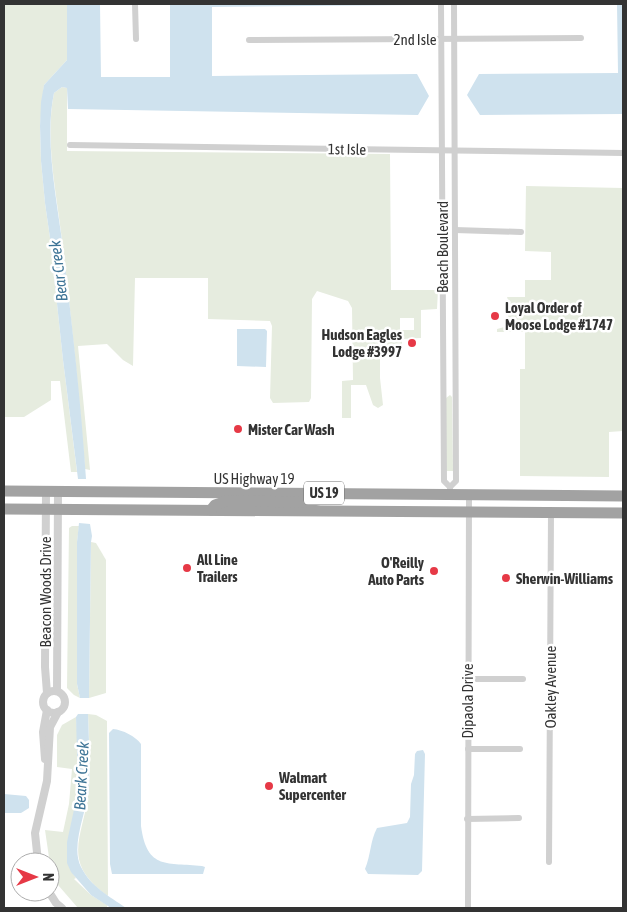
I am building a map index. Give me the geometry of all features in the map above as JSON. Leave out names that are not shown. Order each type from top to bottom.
[{"type":"highway","name":"US Highway 19","points":[[4,491],[345,493],[450,490],[468,494],[623,496]]},
{"type":"highway","points":[[211,510],[214,505],[227,501],[310,502],[345,493]]},
{"type":"highway","name":"US 19","points":[[4,509],[623,513]]},
{"type":"street","points":[[135,4],[136,39]]},
{"type":"street","name":"Beach Boulevard","points":[[441,4],[444,481],[450,490],[456,481],[454,4]]},
{"type":"street","name":"2nd Isle","points":[[249,40],[581,38]]},
{"type":"street","name":"1st Isle","points":[[70,145],[623,153]]},
{"type":"street","points":[[455,230],[521,232]]},
{"type":"street","points":[[442,272],[455,272]]},
{"type":"street","points":[[443,391],[455,391]]},
{"type":"street","name":"Beacon Woods Drive","points":[[46,491],[46,693],[43,701],[47,710],[43,732],[47,781]]},
{"type":"street","name":"Beacon Woods Drive","points":[[37,852],[35,833],[47,781],[50,727],[58,712],[63,709],[65,701],[63,695],[58,691],[58,491]]},
{"type":"street","name":"Dipaola Drive","points":[[468,494],[467,818],[472,872],[468,908]]},
{"type":"street","name":"Oakley Avenue","points":[[548,862],[551,512]]},
{"type":"street","points":[[467,680],[523,679]]},
{"type":"street","points":[[46,693],[58,691]]},
{"type":"street","points":[[47,710],[53,713],[58,712]]},
{"type":"street","points":[[468,749],[520,749]]},
{"type":"street","points":[[467,818],[519,818]]},
{"type":"shaded area","points":[[4,4],[67,4],[67,60],[44,85],[40,126],[45,203],[77,472],[71,472],[60,381],[51,381],[51,400],[24,417],[4,417]]},
{"type":"shaded area","points":[[62,87],[67,88],[67,151],[390,154],[391,290],[438,290],[437,309],[421,310],[421,338],[402,339],[402,347],[386,348],[380,341],[380,378],[383,405],[378,408],[373,405],[366,385],[351,385],[351,418],[342,418],[342,381],[353,380],[352,308],[348,301],[317,291],[312,299],[311,398],[309,402],[273,403],[270,398],[272,326],[270,321],[208,319],[208,278],[135,278],[133,366],[123,360],[107,344],[78,346],[90,470],[85,469],[72,331],[51,151],[50,131],[54,93]],"holes":[[[400,318],[414,318],[414,330],[400,330]]]},
{"type":"shaded area","points":[[526,186],[623,188],[623,431],[609,432],[609,477],[520,476],[520,369],[525,369],[525,332],[497,332],[497,329],[508,326],[508,306],[510,306],[507,297],[525,297],[525,280],[551,280],[551,252],[525,251]]},
{"type":"shaded area","points":[[450,395],[452,397],[453,471],[446,471],[446,398]]},
{"type":"shaded area","points":[[79,526],[77,542],[77,684],[80,698],[67,688],[69,528]]},
{"type":"shaded area","points":[[91,542],[96,543],[106,560],[106,693],[89,698]]},
{"type":"shaded area","points":[[88,714],[96,715],[107,721],[108,896],[83,871],[79,859],[78,846],[87,805],[90,779]]},
{"type":"shaded area","points":[[76,717],[79,782],[68,847],[68,858],[76,878],[74,879],[91,895],[107,905],[107,908],[78,908],[60,887],[60,852],[48,852],[45,830],[63,832],[69,804],[72,769],[57,767],[57,735],[62,725]]},
{"type":"water","name":"Bear Creek","points":[[67,4],[100,4],[101,77],[170,77],[170,4],[417,4],[212,7],[212,76],[417,74],[429,96],[418,115],[68,109],[67,88],[62,87],[54,93],[50,130],[52,170],[73,335],[86,479],[78,479],[41,161],[41,102],[44,85],[67,60]]},
{"type":"water","points":[[617,4],[623,4],[623,114],[480,115],[467,95],[479,74],[618,73]]},
{"type":"water","points":[[237,329],[265,329],[267,331],[266,367],[237,366]]},
{"type":"water","points":[[79,523],[90,524],[92,536],[89,698],[80,698],[77,684],[77,542]]},
{"type":"water","name":"Beark Creek","points":[[78,714],[88,714],[89,788],[78,839],[78,859],[90,880],[126,908],[111,908],[91,895],[71,872],[67,863],[67,842],[78,791],[76,717]]},
{"type":"water","points":[[113,729],[136,738],[141,744],[141,826],[148,851],[161,861],[205,867],[203,874],[112,874],[110,864],[109,733]]},
{"type":"water","points":[[423,750],[425,754],[422,871],[418,875],[368,874],[365,869],[377,828],[407,823],[410,817],[411,784],[414,775],[415,754],[417,751]]},
{"type":"water","points":[[4,794],[26,796],[29,800],[29,808],[21,813],[4,813]]},
{"type":"place","name":"Loyal Order of Moose Lodge #1747","points":[[495,316]]},
{"type":"place","name":"Hudson Eagles Lodge #3997","points":[[412,343]]},
{"type":"place","name":"Mister Car Wash","points":[[238,429]]},
{"type":"place","name":"All Line Trailers","points":[[187,568]]},
{"type":"place","name":"O'Reilly Auto Parts","points":[[434,571]]},
{"type":"place","name":"Sherwin-Williams","points":[[506,578]]},
{"type":"place","name":"Walmart Supercenter","points":[[269,786]]}]
